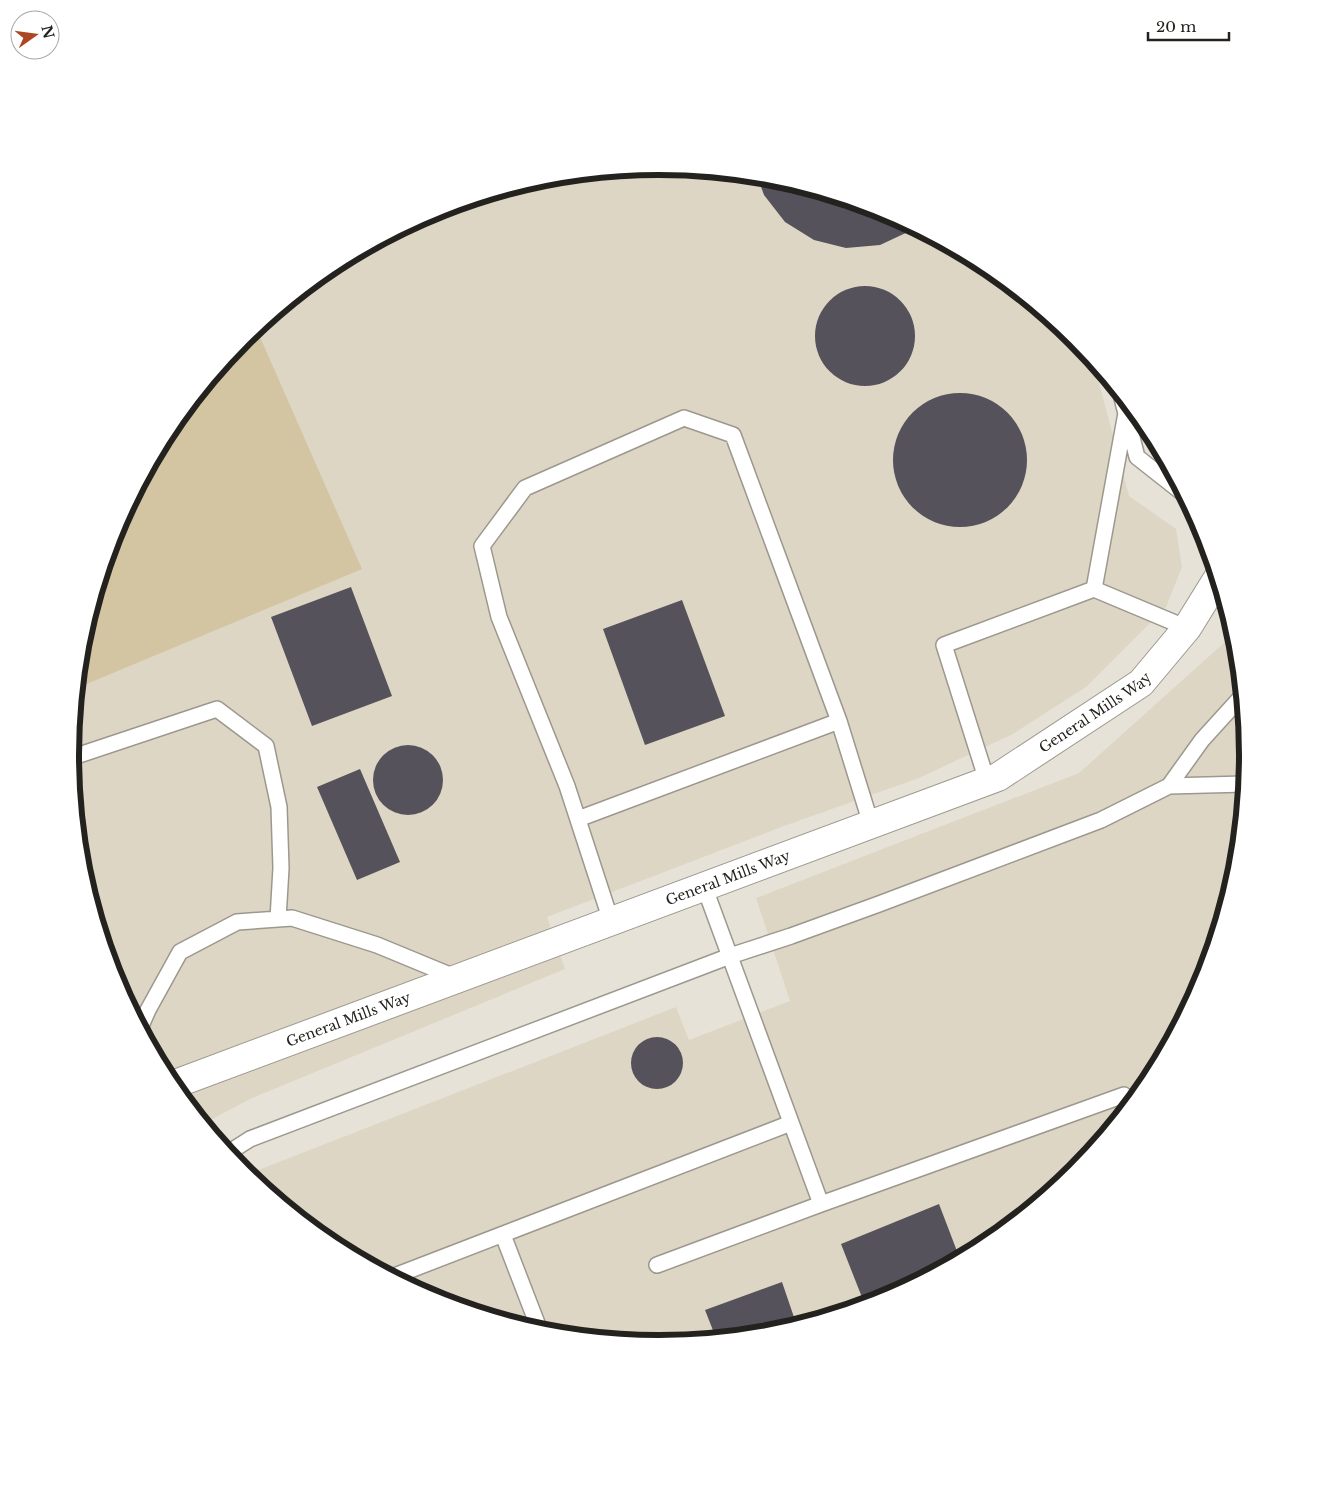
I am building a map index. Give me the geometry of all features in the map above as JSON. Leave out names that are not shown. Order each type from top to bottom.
[{"type":"street","name":"General Mills Way","points":[[180,1081],[998,777],[1141,683],[1187,628],[1213,586]]},
{"type":"lane","points":[[1126,413],[1138,457],[1172,484]]},
{"type":"lane","points":[[1094,589],[1126,413]]},
{"type":"lane","points":[[611,921],[567,786],[499,617],[482,546],[525,488],[684,418],[733,435],[838,721],[871,824]]},
{"type":"lane","points":[[987,781],[944,645],[1094,589],[1187,628]]},
{"type":"lane","points":[[1168,786],[1202,740],[1236,702]]},
{"type":"lane","points":[[79,755],[217,709],[266,746],[279,807],[281,868],[278,919]]},
{"type":"lane","points":[[578,819],[838,721]]},
{"type":"lane","points":[[234,1149],[250,1140],[730,956],[879,904],[1101,820],[1168,786],[1238,784]]},
{"type":"lane","points":[[704,886],[821,1204]]},
{"type":"lane","points":[[143,1020],[180,952],[237,922],[292,918],[377,945],[458,978]]},
{"type":"lane","points":[[657,1266],[821,1204],[1124,1095],[1126,1097]]},
{"type":"lane","points":[[400,1274],[792,1123]]},
{"type":"lane","points":[[503,1235],[536,1322]]},
{"type":"shaded area","points":[[621,176],[697,176],[772,186],[809,195],[881,219],[916,235],[949,252],[1012,295],[1042,319],[1095,372],[1129,496],[1176,529],[1182,567],[1166,607],[1086,687],[1013,734],[919,778],[784,826],[547,917],[565,969],[250,1099],[209,1121],[156,1045],[123,977],[110,942],[90,868],[80,793],[80,717],[90,642],[99,605],[123,533],[139,498],[156,465],[199,402],[223,372],[276,319],[306,295],[369,252],[437,219],[472,206],[546,186],[583,180]]},
{"type":"shaded area","points":[[259,335],[362,569],[83,685],[90,642],[99,605],[123,533],[139,498],[156,465],[199,402],[223,372]]},
{"type":"shaded area","points":[[1227,640],[1238,717],[1238,793],[1234,831],[1228,868],[1208,942],[1179,1012],[1162,1045],[1119,1108],[1095,1138],[1069,1165],[1042,1191],[1012,1215],[949,1258],[916,1275],[846,1304],[772,1324],[697,1334],[621,1334],[583,1330],[546,1324],[472,1304],[402,1275],[369,1258],[337,1237],[276,1191],[256,1171],[676,1007],[689,1040],[790,1001],[756,898],[1079,773]]},
{"type":"building","points":[[760,184],[809,195],[846,206],[909,232],[880,245],[846,248],[814,240],[785,222],[764,195]]},
{"type":"building","points":[[865,286],[875,287],[893,294],[907,308],[914,326],[914,346],[907,364],[893,378],[875,385],[865,386],[855,385],[837,378],[823,364],[816,346],[815,336],[816,326],[823,308],[837,294],[855,287]]},
{"type":"building","points":[[960,393],[986,398],[1008,412],[1022,434],[1027,460],[1022,486],[1008,508],[986,522],[960,527],[934,522],[912,508],[898,486],[893,460],[898,434],[912,412],[934,398]]},
{"type":"building","points":[[351,587],[392,696],[312,726],[271,617]]},
{"type":"building","points":[[682,600],[725,716],[645,745],[603,629]]},
{"type":"building","points":[[415,745],[428,751],[437,760],[441,766],[443,780],[441,794],[433,805],[422,813],[401,815],[394,813],[383,805],[375,794],[373,773],[375,766],[383,755],[394,747]]},
{"type":"building","points":[[360,769],[400,862],[357,880],[317,787]]},
{"type":"building","points":[[652,1037],[662,1037],[676,1044],[683,1058],[683,1068],[676,1082],[662,1089],[652,1089],[642,1085],[635,1078],[631,1068],[631,1058],[635,1048],[642,1041]]},
{"type":"building","points":[[939,1204],[957,1252],[916,1275],[862,1298],[841,1244]]},
{"type":"building","points":[[782,1282],[794,1319],[772,1324],[714,1332],[705,1310]]}]
